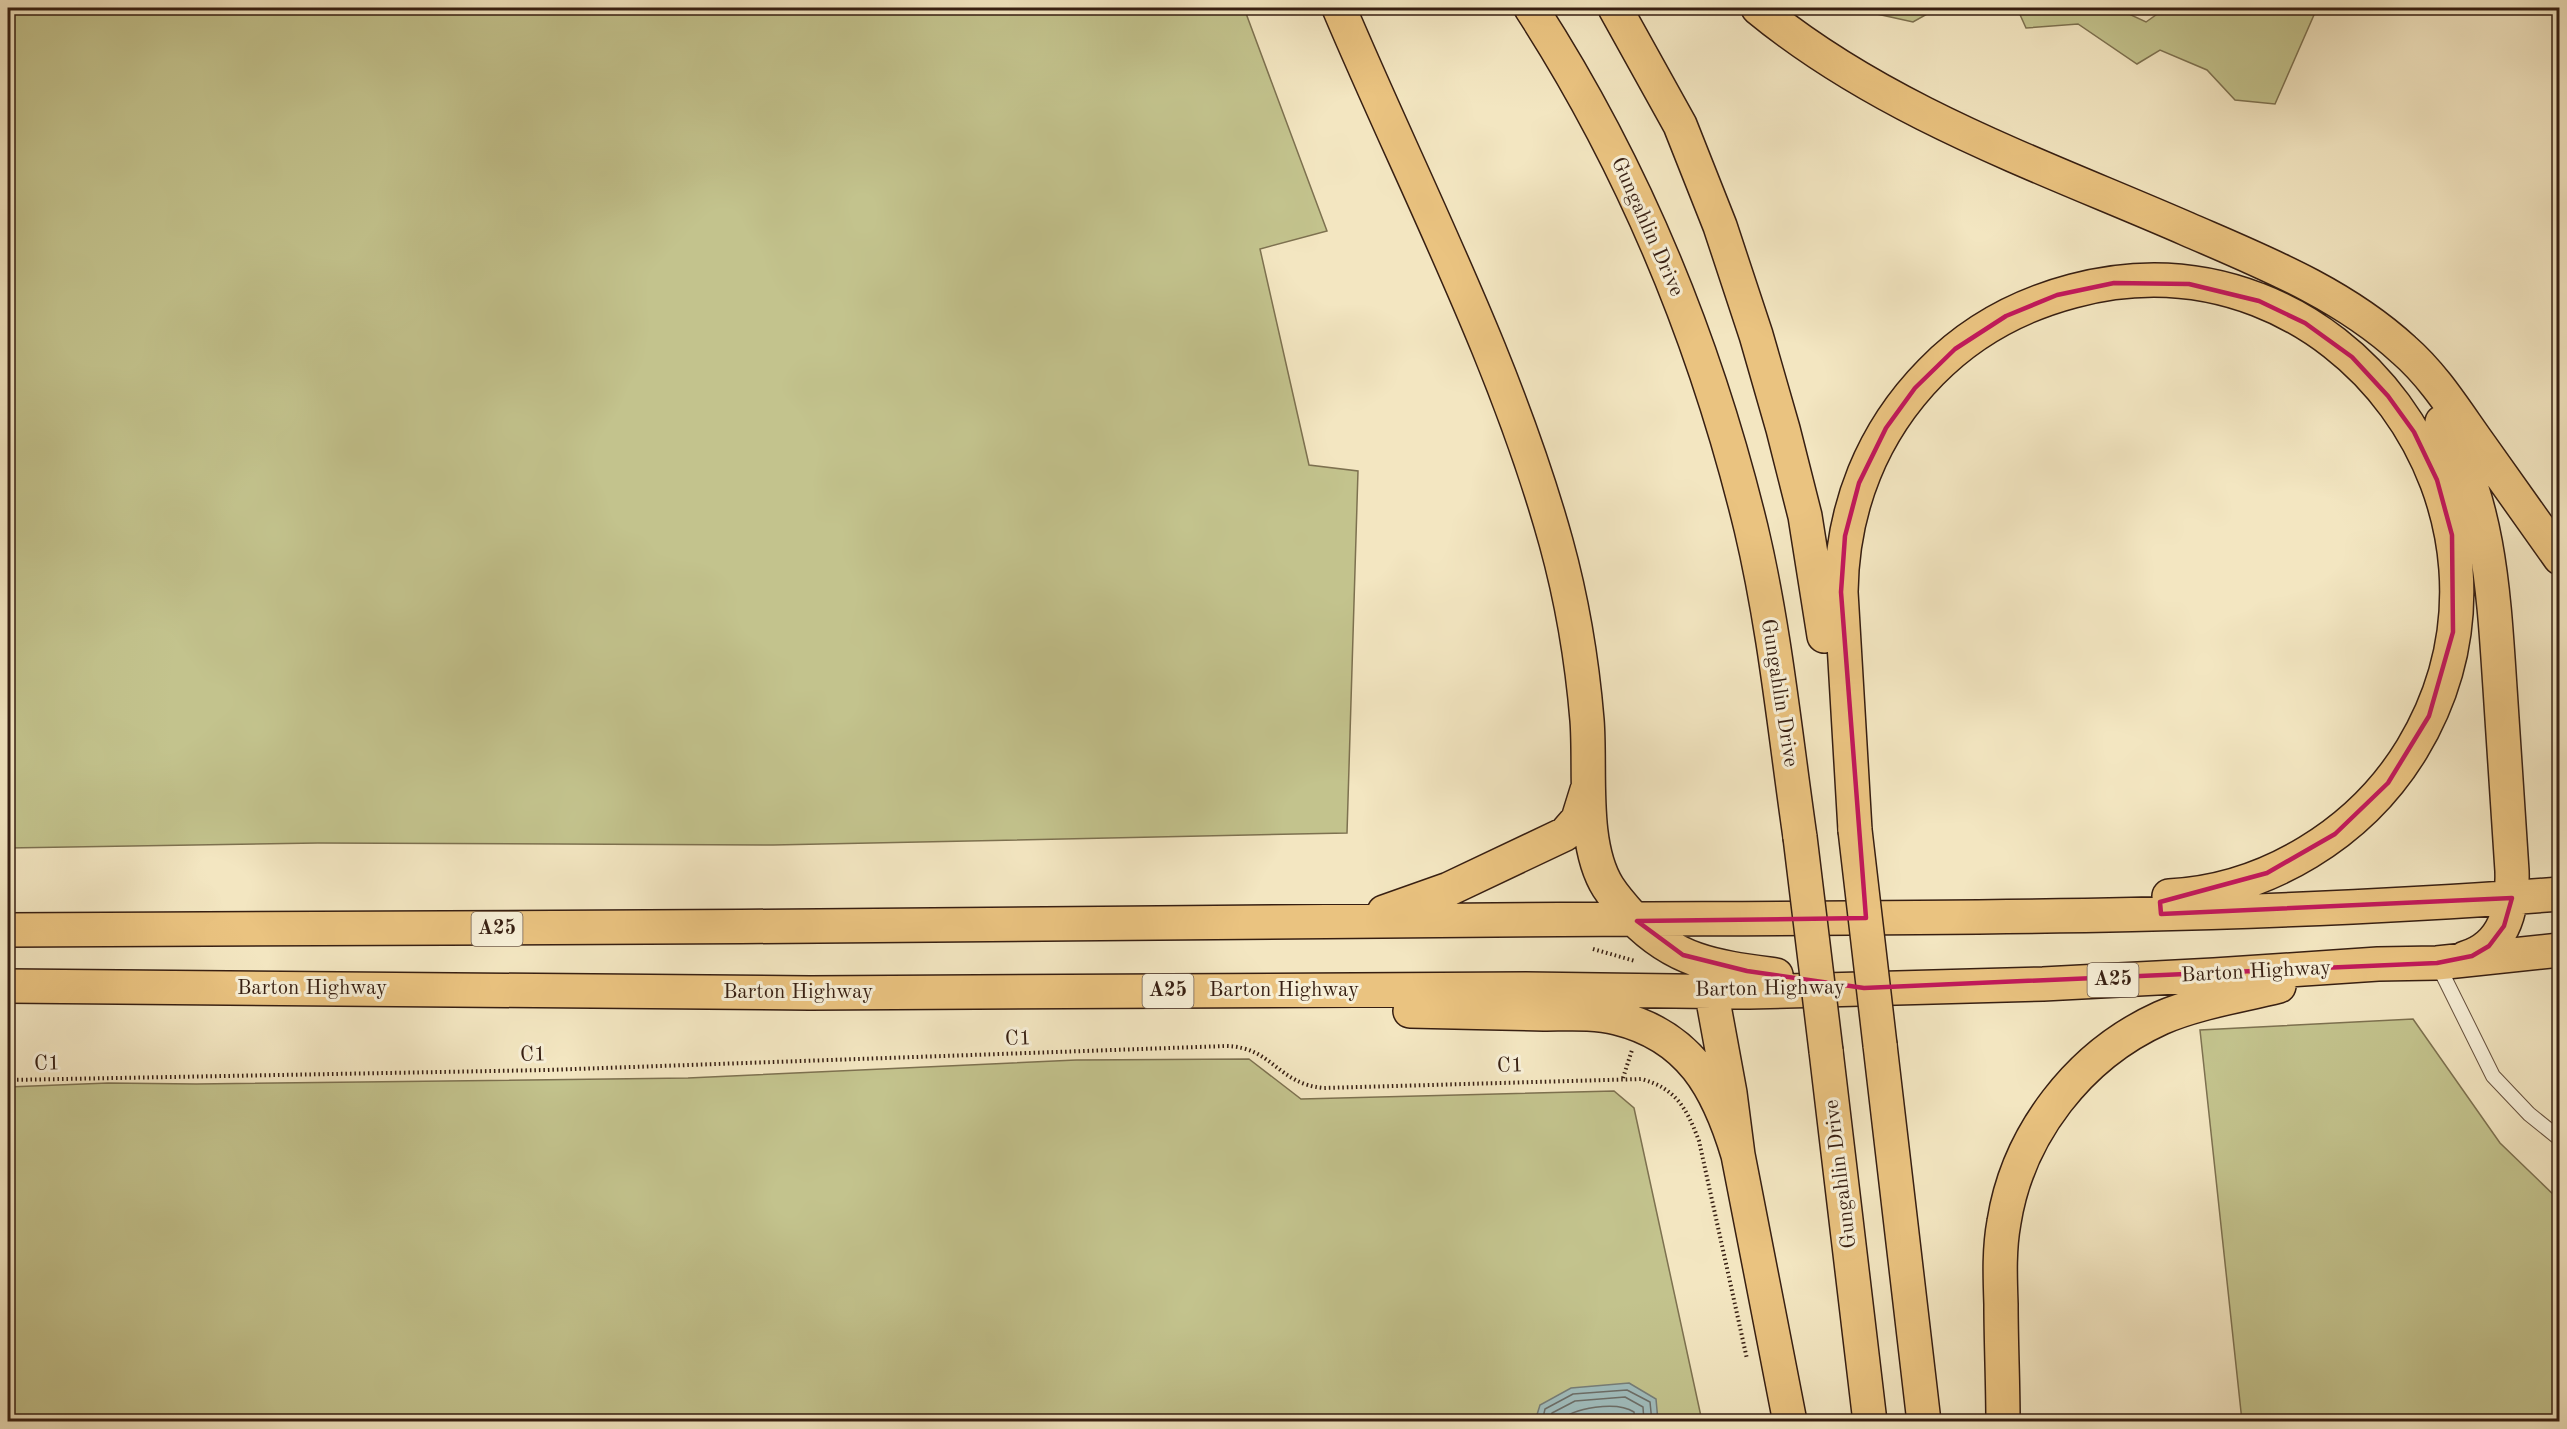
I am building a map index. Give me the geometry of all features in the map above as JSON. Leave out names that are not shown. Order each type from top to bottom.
[{"type":"highway","points":[[1339,8],[1494,363],[1535,471],[1559,556],[1576,631],[1585,700],[1592,829],[1596,859],[1609,889],[1636,921],[1656,939],[1714,978]]},
{"type":"highway","name":"Gungahlin Drive","points":[[1531,8],[1558,49],[1611,146],[1657,242],[1694,336],[1751,529],[1772,641],[1800,837],[1870,1422]]},
{"type":"highway","points":[[1615,8],[1680,125],[1720,226],[1756,335],[1805,516],[1856,830],[1924,1422]]},
{"type":"highway","points":[[1758,8],[1824,57],[1890,97],[1950,126],[2278,268],[2362,317],[2403,349],[2436,385],[2559,558]]},
{"type":"highway","points":[[1856,830],[1840,592],[1841,560],[1845,536],[1860,483],[1886,428],[1915,388],[1956,349],[2006,316],[2057,295],[2114,283],[2157,281],[2189,284],[2219,289],[2259,302],[2304,323],[2352,357],[2388,396],[2414,432],[2440,487],[2452,535],[2456,588],[2451,645],[2439,690],[2416,741],[2399,768],[2376,796],[2336,834],[2307,853],[2267,873],[2225,887],[2174,896],[1986,900],[1902,918]]},
{"type":"highway","points":[[2362,317],[2423,391],[2459,451],[2477,503],[2487,551],[2497,636],[2512,898],[2504,926],[2489,946],[2472,956],[2446,961]]},
{"type":"highway","points":[[1354,922],[1432,896],[1565,834],[1581,813],[1586,798],[1589,766]]},
{"type":"highway","name":"A25","points":[[8,930],[586,929],[1902,918],[2223,913],[2559,894]]},
{"type":"highway","points":[[1769,919],[1739,932],[1725,945],[1714,978],[1738,1155],[1790,1422]]},
{"type":"highway","name":"Barton Highway","points":[[8,986],[810,993],[1654,990],[1714,978],[1864,988],[2043,984],[2446,961],[2559,950]]},
{"type":"highway","points":[[2003,1422],[2000,1264],[2004,1223],[2021,1162],[2039,1127],[2067,1088],[2110,1047],[2161,1018],[2197,1006],[2362,966]]},
{"type":"highway","points":[[810,993],[1088,1005],[1602,1015],[1646,1028],[1679,1050],[1703,1074],[1724,1111],[1738,1155]]},
{"type":"lane","points":[[2446,961],[2493,1076],[2529,1114],[2559,1139]]},
{"type":"path","points":[[1573,920],[1575,936],[1579,943],[1650,967],[1654,990]]},
{"type":"path","points":[[1623,1078],[1626,1063],[1646,1028]]},
{"type":"path","name":"C1","points":[[8,1080],[547,1070],[1226,1046],[1254,1051],[1296,1082],[1324,1088],[1641,1079],[1666,1088],[1681,1104],[1699,1141],[1748,1363]]},
{"type":"highlighted area","points":[[2114,283],[2189,284],[2259,301],[2305,323],[2352,357],[2388,396],[2414,432],[2437,480],[2452,535],[2453,632],[2429,716],[2388,783],[2335,834],[2267,873],[2160,902],[2161,914],[2512,898],[2504,926],[2489,946],[2472,956],[2437,963],[1864,988],[1747,971],[1683,955],[1637,921],[1866,918],[1841,592],[1845,536],[1859,483],[1886,428],[1915,388],[1955,349],[2006,316],[2057,295]]},
{"type":"green space","points":[[8,8],[1244,8],[1327,231],[1260,249],[1309,465],[1358,471],[1347,833],[773,845],[318,843],[8,848]]},
{"type":"green space","points":[[1872,8],[1938,8],[1913,22],[1877,14]]},
{"type":"green space","points":[[2017,8],[2116,8],[2146,22],[2160,12],[2161,8],[2317,8],[2275,104],[2235,100],[2207,70],[2160,50],[2137,64],[2078,24],[2026,28]]},
{"type":"green space","points":[[2413,1019],[2500,1143],[2559,1200],[2559,1421],[2242,1421],[2200,1030]]},
{"type":"green space","points":[[1249,1059],[1301,1099],[1614,1091],[1634,1108],[1702,1421],[8,1421],[8,1087],[108,1083],[688,1078],[1076,1060]]},
{"type":"water","points":[[1629,1383],[1656,1399],[1658,1421],[1535,1421],[1540,1405],[1571,1388]]}]
